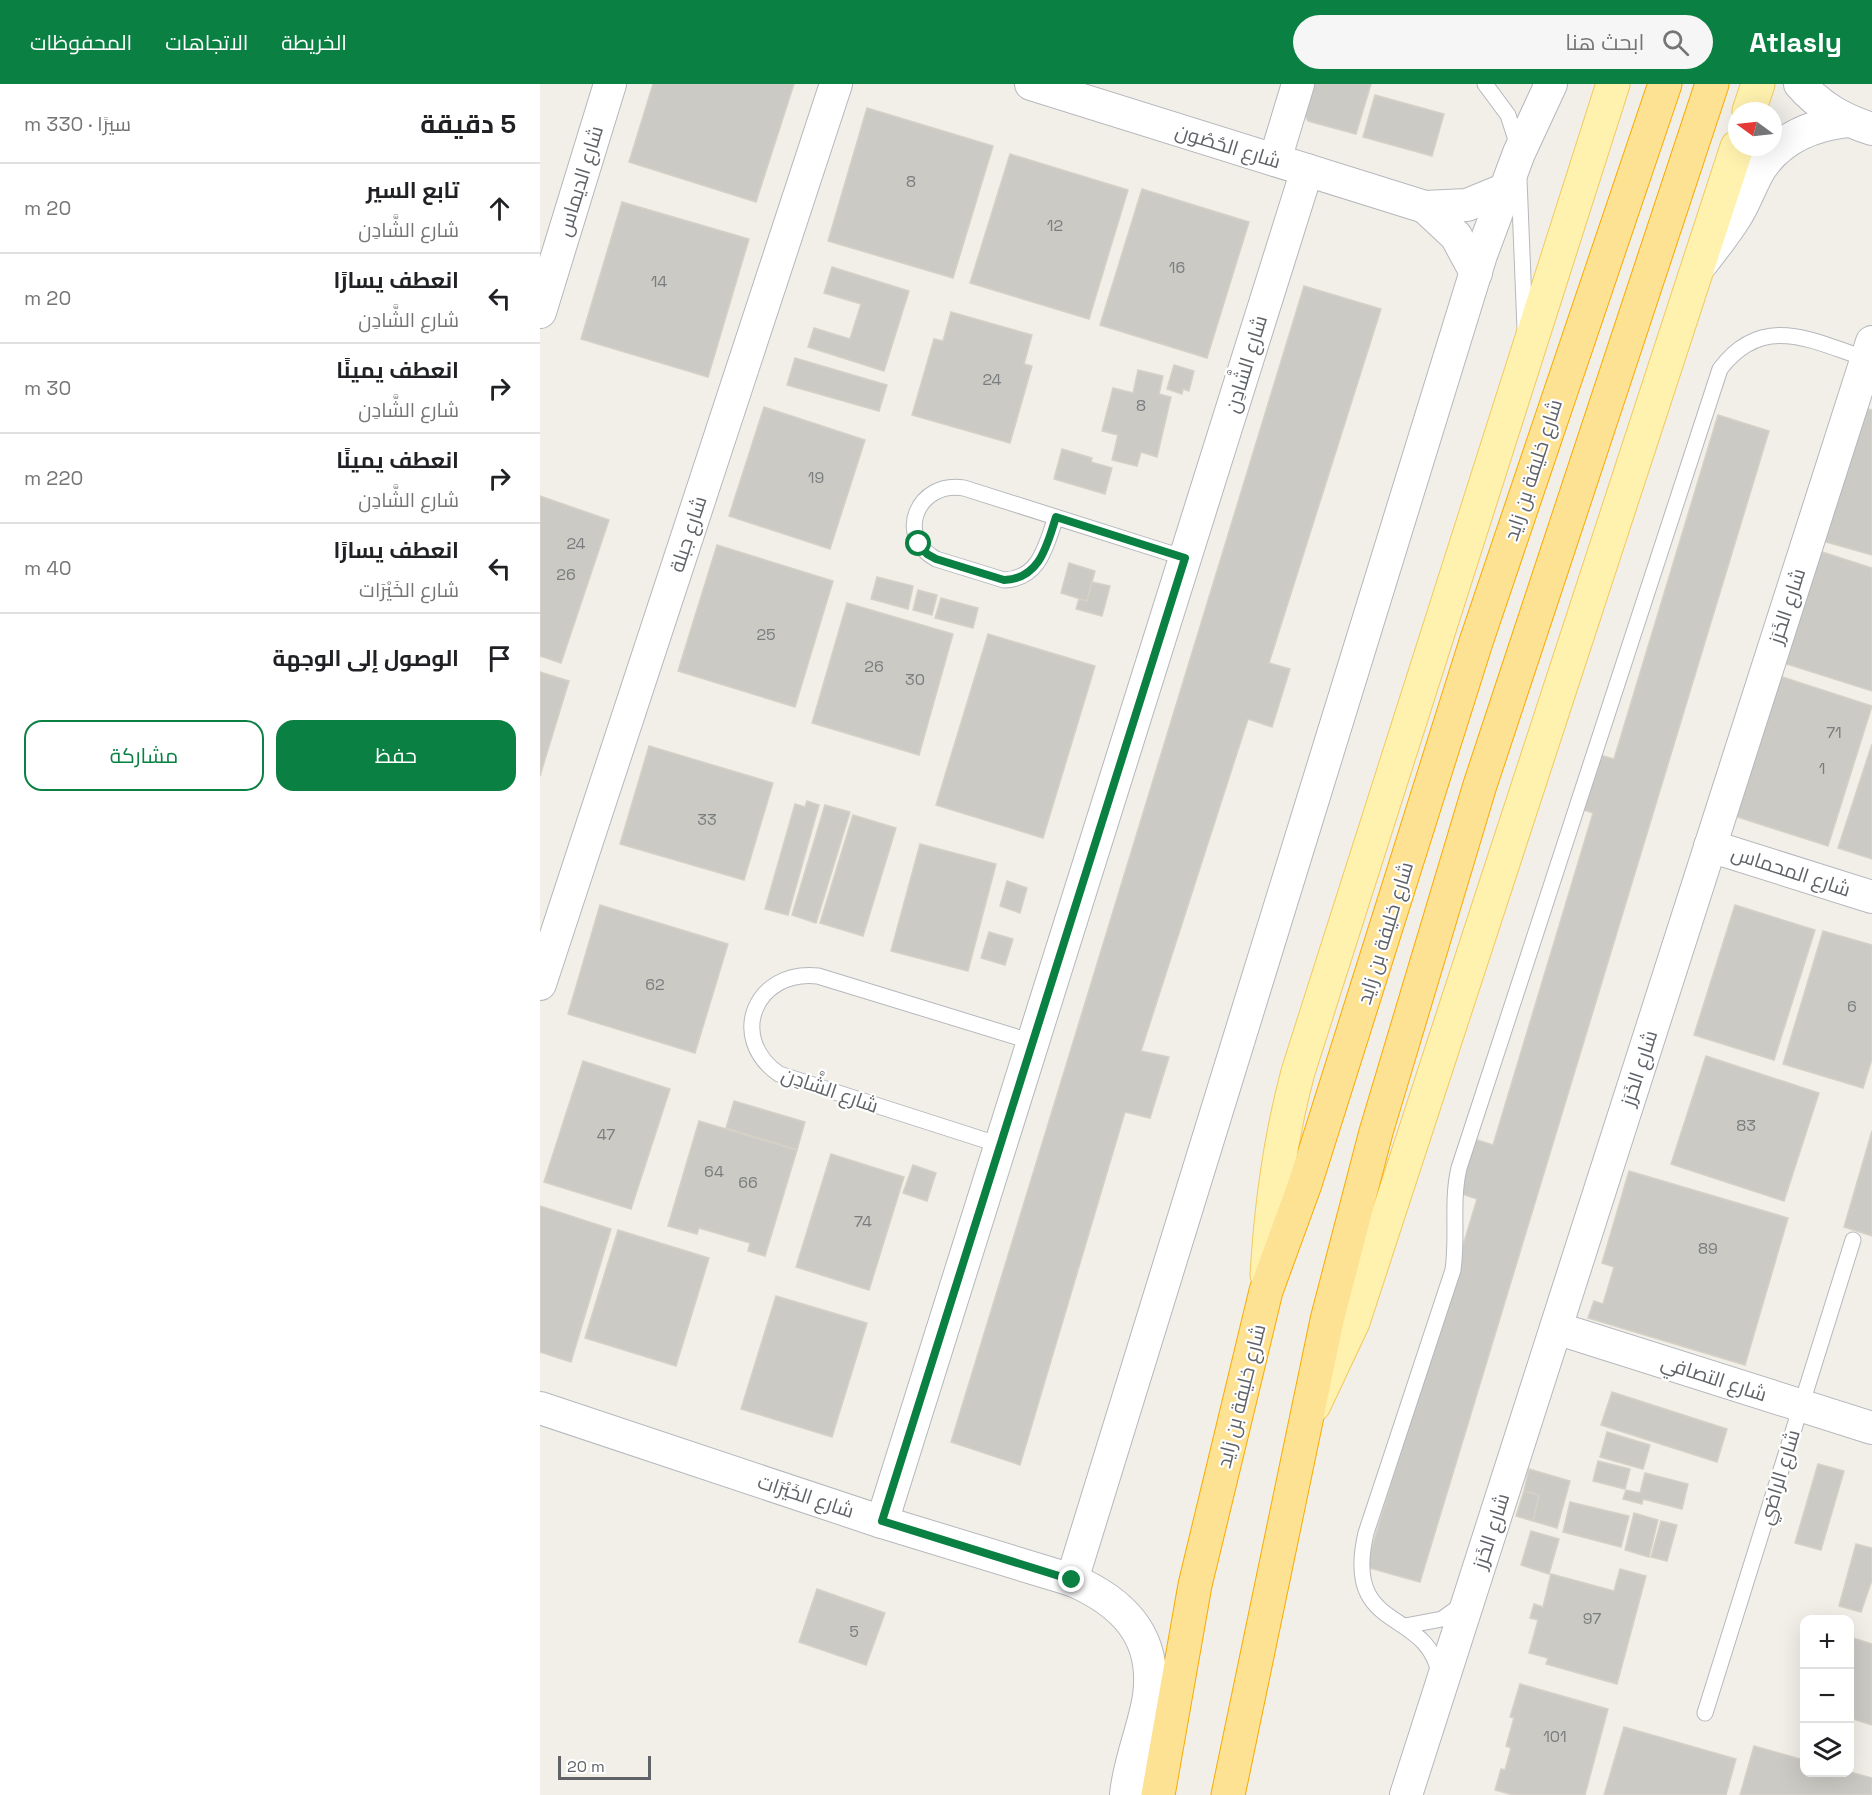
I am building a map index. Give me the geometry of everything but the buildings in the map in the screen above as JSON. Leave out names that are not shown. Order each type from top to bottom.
[{"type":"highway","name":"شارع خليفة بن زايد","points":[[1158,1795],[1194,1585],[1266,1291],[1305,1184],[1540,450],[1665,84]]},
{"type":"highway","points":[[1228,1795],[1327,1320],[1353,1217],[1480,785],[1712,84]]},
{"type":"main road","points":[[1266,1291],[1276,1172],[1285,1122],[1298,1072],[1613,84]]},
{"type":"main road","points":[[1752,102],[1758,84]]},
{"type":"main road","points":[[1307,1417],[1332,1370],[1353,1322],[1734,156]]},
{"type":"street","name":"شارع الديماس","points":[[540,312],[610,84]]},
{"type":"street","name":"شارع جبلة","points":[[540,984],[836,84]]},
{"type":"street","name":"شارع الحُصُون","points":[[1031,84],[1425,207],[1467,205],[1506,189]]},
{"type":"street","points":[[1275,160],[1298,84]]},
{"type":"street","points":[[1072,1580],[1476,273],[1519,153],[1551,84]]},
{"type":"street","points":[[1800,84],[1830,112],[1859,125]]},
{"type":"street","points":[[1699,266],[1736,217],[1761,168],[1771,155],[1798,134],[1814,127],[1859,125]]},
{"type":"street","name":"شارع الشَّادِن","points":[[882,1521],[1307,170]]},
{"type":"street","name":"شارع الحُصُون","points":[[1425,207],[1456,236],[1476,273]]},
{"type":"street","name":"شارع الخَرَز","points":[[1406,1795],[1870,354]]},
{"type":"street","name":"شارع المحماس","points":[[1710,846],[1872,897]]},
{"type":"street","name":"شارع التصافي","points":[[1556,1328],[1872,1428]]},
{"type":"street","name":"شارع الخَيْرَات","points":[[540,1408],[882,1521],[1072,1580],[1098,1591],[1122,1608],[1142,1640],[1147,1658],[1149,1696],[1126,1795]]},
{"type":"lane","points":[[1485,84],[1498,91],[1512,124],[1519,153],[1520,253],[1527,354]]},
{"type":"lane","points":[[1442,1686],[1439,1671],[1430,1652],[1405,1626],[1379,1610],[1363,1582],[1360,1566],[1366,1533],[1453,1270],[1456,1242],[1453,1206],[1459,1168],[1720,369],[1735,352],[1754,340],[1769,335],[1799,336],[1870,354]]},
{"type":"lane","points":[[1056,517],[1039,562],[1023,577],[1012,580],[1004,580],[936,559],[927,554],[915,534],[917,511],[922,501],[941,488],[953,486],[1056,517],[1185,558]]},
{"type":"lane","name":"شارع الشَّادِن","points":[[1000,1145],[779,1074],[767,1066],[756,1047],[752,1025],[755,1010],[769,988],[780,981],[792,976],[818,976],[1033,1042]]},
{"type":"lane","name":"شارع الراضي","points":[[1705,1713],[1853,1240]]},
{"type":"lane","points":[[1405,1626],[1442,1619],[1463,1605],[1471,1595]]},
{"type":"route","points":[[919,544],[927,554],[936,559],[1004,580],[1012,580],[1023,577],[1039,562],[1056,517],[1185,558],[882,1521],[1072,1580]]}]
